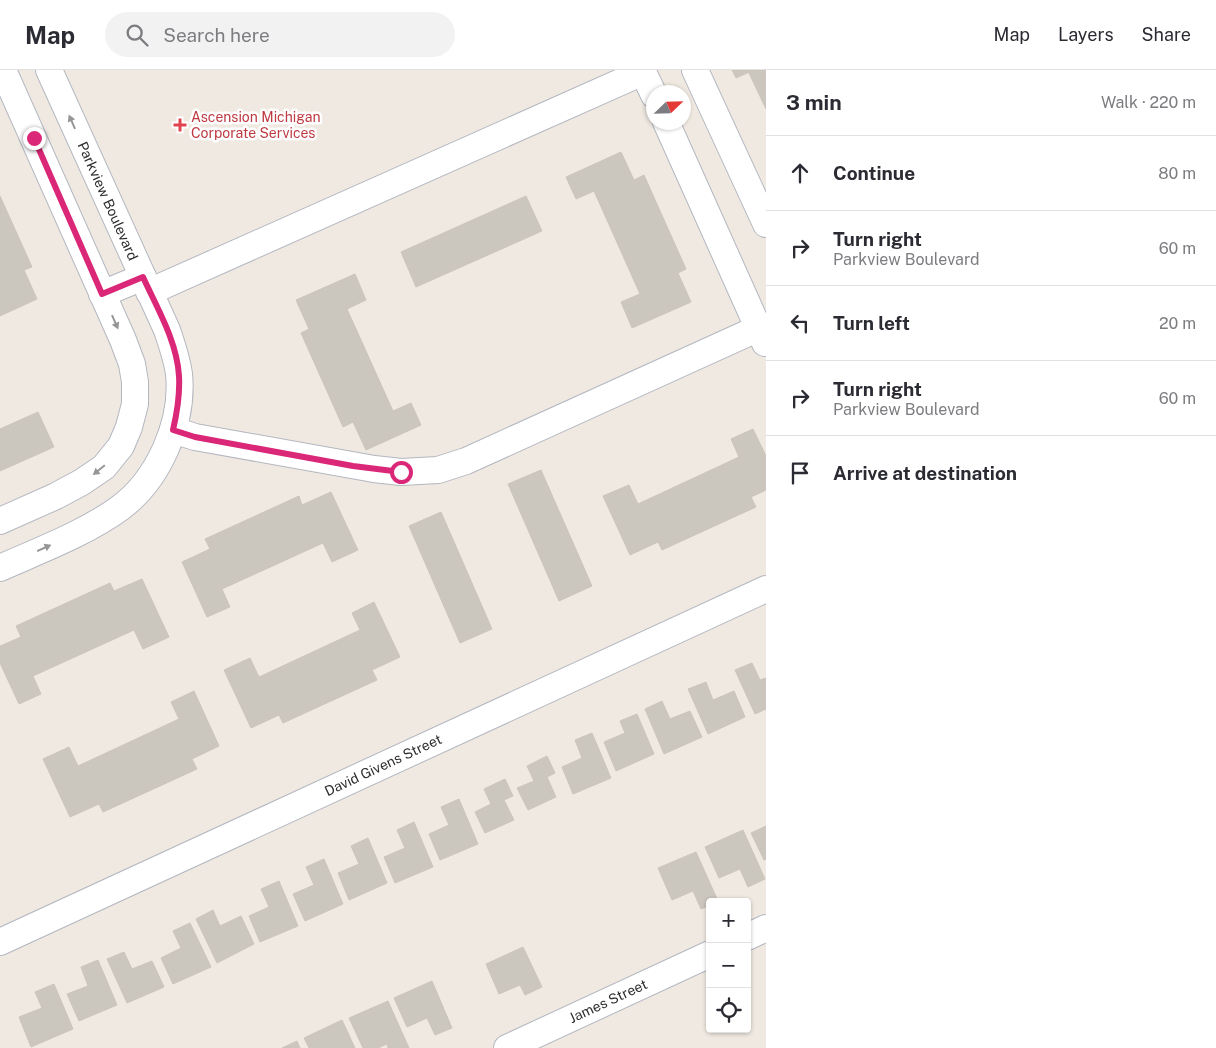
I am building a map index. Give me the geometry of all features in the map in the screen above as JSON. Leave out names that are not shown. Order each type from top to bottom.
[{"type":"street","name":"Parkview Boulevard","points":[[0,568],[73,535],[109,515],[132,498],[144,486],[167,448],[173,430],[179,395],[179,375],[175,353],[167,330],[49,70]]},
{"type":"street","points":[[695,70],[766,224]]},
{"type":"street","points":[[102,294],[146,284],[643,72],[649,85]]},
{"type":"street","points":[[0,521],[56,496],[104,467],[121,446],[129,427],[135,404],[135,382],[132,364],[12,73]]},
{"type":"street","points":[[173,430],[195,437],[374,469],[401,472],[438,470],[466,461],[762,336],[670,130]]},
{"type":"street","points":[[56,496],[73,535]]},
{"type":"street","name":"David Givens Street","points":[[0,942],[766,589]]},
{"type":"street","points":[[751,934],[766,928]]},
{"type":"street","name":"James Street","points":[[507,1048],[706,956]]},
{"type":"building","points":[[732,70],[754,70],[736,78]]},
{"type":"building","points":[[754,70],[766,70],[766,109],[749,73]]},
{"type":"building","points":[[621,152],[634,180],[644,175],[686,269],[678,273],[691,302],[632,328],[621,302],[640,294],[594,191],[576,199],[566,177]]},
{"type":"building","points":[[0,196],[32,267],[24,270],[37,299],[0,316]]},
{"type":"building","points":[[526,196],[542,231],[416,287],[401,252]]},
{"type":"building","points":[[355,274],[366,300],[347,309],[393,411],[411,403],[421,425],[366,450],[353,422],[343,427],[301,333],[309,329],[296,300]]},
{"type":"building","points":[[38,412],[54,447],[0,471],[0,429]]},
{"type":"building","points":[[753,429],[766,456],[766,490],[751,497],[756,507],[662,550],[658,542],[630,555],[603,496],[629,485],[638,504],[739,457],[731,439]]},
{"type":"building","points":[[541,470],[592,586],[559,601],[508,484]]},
{"type":"building","points":[[331,492],[358,550],[332,562],[323,543],[222,589],[230,607],[207,617],[182,562],[210,549],[205,539],[299,496],[302,505]]},
{"type":"building","points":[[441,512],[492,629],[460,643],[409,526]]},
{"type":"building","points":[[142,579],[169,637],[143,649],[134,630],[33,676],[41,694],[19,704],[0,663],[0,646],[21,637],[16,626],[110,583],[114,591]]},
{"type":"building","points":[[374,602],[400,657],[372,670],[377,680],[283,723],[279,715],[251,728],[224,670],[250,658],[259,677],[360,630],[352,613]]},
{"type":"building","points":[[752,663],[760,680],[766,678],[766,709],[755,714],[735,670]]},
{"type":"building","points":[[706,682],[713,700],[734,691],[745,717],[708,734],[688,689]]},
{"type":"building","points":[[194,691],[219,746],[192,759],[197,769],[103,812],[99,804],[70,817],[43,759],[69,747],[78,766],[179,719],[171,702]]},
{"type":"building","points":[[662,701],[670,719],[690,711],[702,737],[664,754],[645,709]]},
{"type":"building","points":[[637,714],[654,754],[616,771],[604,742],[625,733],[620,721]]},
{"type":"building","points":[[592,733],[611,778],[573,794],[562,767],[582,758],[575,740]]},
{"type":"building","points":[[547,756],[555,773],[547,777],[556,797],[528,810],[517,788],[534,781],[527,766]]},
{"type":"building","points":[[505,779],[513,796],[504,800],[514,820],[485,833],[475,812],[491,804],[484,789]]},
{"type":"building","points":[[459,799],[478,844],[440,860],[429,834],[449,825],[441,807]]},
{"type":"building","points":[[414,822],[433,867],[395,883],[384,857],[405,848],[397,830]]},
{"type":"building","points":[[766,826],[766,859],[764,860],[751,833]]},
{"type":"building","points":[[743,830],[765,879],[748,887],[740,869],[719,878],[705,847]]},
{"type":"building","points":[[368,838],[387,883],[349,900],[338,873],[359,864],[351,846]]},
{"type":"building","points":[[696,852],[717,898],[706,898],[706,907],[701,909],[693,891],[672,900],[658,868]]},
{"type":"building","points":[[324,859],[343,904],[305,921],[293,894],[314,885],[306,867]]},
{"type":"building","points":[[279,881],[298,926],[260,942],[249,916],[269,907],[261,889]]},
{"type":"building","points":[[213,910],[220,926],[241,916],[254,944],[217,963],[196,919]]},
{"type":"building","points":[[190,923],[211,967],[173,984],[161,958],[181,948],[173,931]]},
{"type":"building","points":[[523,947],[542,987],[525,995],[520,985],[499,994],[486,964]]},
{"type":"building","points":[[124,952],[132,969],[152,961],[164,987],[127,1003],[107,959]]},
{"type":"building","points":[[98,960],[117,1005],[79,1021],[67,994],[88,986],[81,967]]},
{"type":"building","points":[[432,981],[452,1028],[435,1035],[427,1018],[407,1027],[394,998]]},
{"type":"building","points":[[54,984],[73,1029],[31,1047],[19,1017],[42,1008],[35,992]]},
{"type":"building","points":[[388,1001],[409,1048],[388,1048],[387,1044],[378,1048],[363,1048],[349,1018]]},
{"type":"building","points":[[342,1020],[355,1048],[309,1048],[304,1038]]},
{"type":"building","points":[[297,1041],[300,1048],[282,1048]]},
{"type":"place","name":"Ascension Michigan Corporate Services","points":[[180,125]]},
{"type":"route","points":[[34,138],[102,294],[143,277],[167,330],[175,353],[179,375],[179,395],[173,430],[195,437],[353,466],[401,472]]}]
